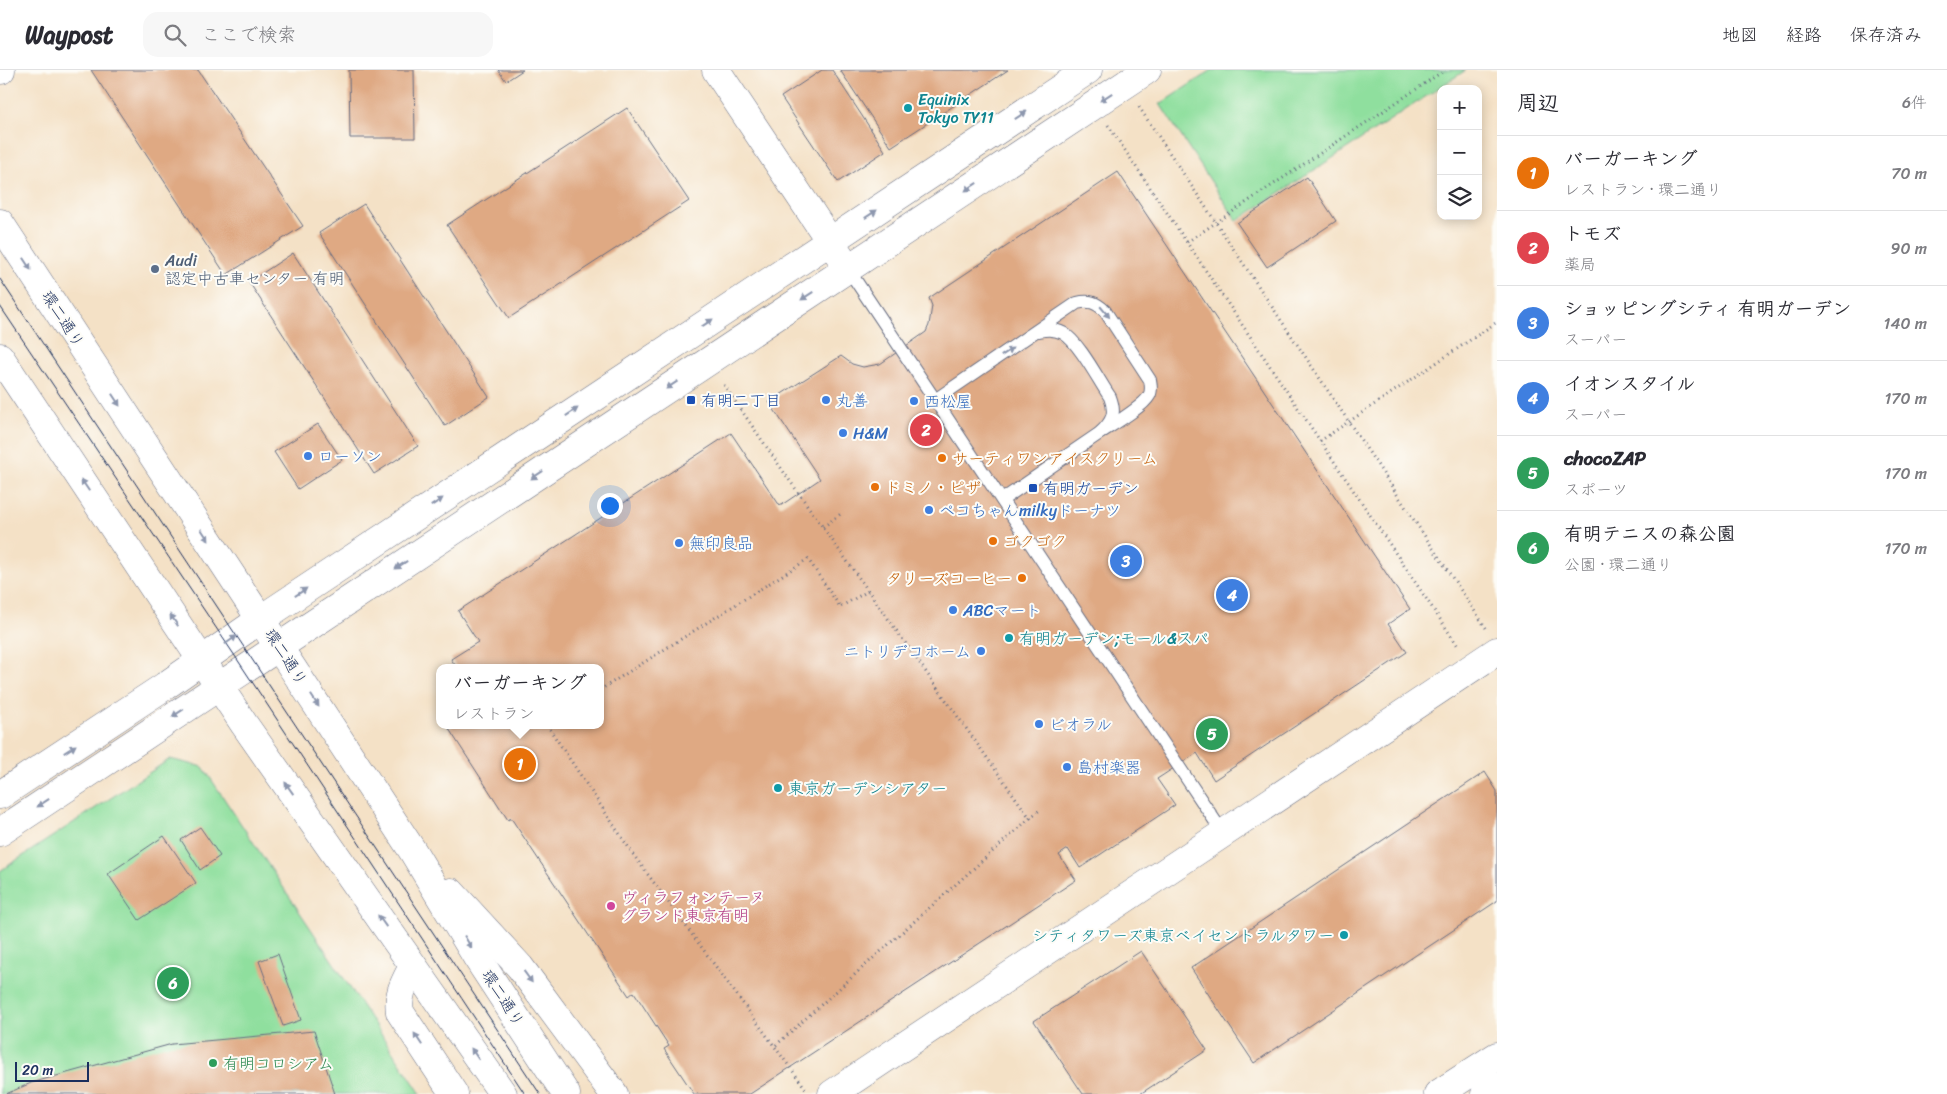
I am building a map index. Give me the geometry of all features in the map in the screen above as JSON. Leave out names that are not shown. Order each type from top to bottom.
[{"type":"main road","points":[[716,70],[848,269]]},
{"type":"main road","points":[[0,795],[202,661],[261,619],[1088,70]]},
{"type":"main road","points":[[0,832],[1147,70]]},
{"type":"main road","name":"環二通り","points":[[0,223],[412,850],[476,956],[566,1094]]},
{"type":"main road","points":[[0,358],[219,686],[503,1094]]},
{"type":"main road","points":[[832,1094],[1223,833],[1491,639]]},
{"type":"main road","points":[[412,850],[520,967],[614,1094]]},
{"type":"main road","points":[[413,966],[398,1001],[400,1012],[454,1094]]},
{"type":"main road","points":[[1443,1091],[1497,1056]]},
{"type":"main road","points":[[1443,1091],[1497,1067]]},
{"type":"main road","points":[[1484,1094],[1497,1086]]},
{"type":"lane","points":[[848,269],[1223,833]]},
{"type":"lane","points":[[936,400],[1077,303],[1087,301],[1097,303],[1105,311],[1150,380],[1150,396],[1100,433],[1002,500]]},
{"type":"lane","points":[[1037,331],[1050,329],[1062,332],[1072,340],[1110,397],[1114,407],[1114,416],[1109,425],[1100,433]]},
{"type":"path","points":[[1187,242],[1445,70]]},
{"type":"path","points":[[1136,103],[1491,639]]},
{"type":"path","points":[[1106,122],[1458,646]]},
{"type":"path","points":[[1320,441],[1497,322]]},
{"type":"path","points":[[724,385],[1030,818]]},
{"type":"path","points":[[823,527],[842,513]]},
{"type":"path","points":[[604,687],[808,559],[840,608],[868,591]]},
{"type":"path","points":[[550,729],[635,857],[809,1094]]},
{"type":"path","points":[[775,1046],[1041,809]]},
{"type":"green space","points":[[1212,70],[1466,70],[1443,85],[1437,85],[1437,89],[1237,221],[1160,104]]},
{"type":"green space","points":[[170,759],[203,767],[421,1094],[0,1094],[0,871]]},
{"type":"building","points":[[91,70],[198,70],[303,226],[226,275]]},
{"type":"building","points":[[349,70],[414,70],[415,138],[350,138]]},
{"type":"building","points":[[498,70],[523,70],[506,81]]},
{"type":"building","points":[[822,70],[832,70],[885,151],[838,182],[781,97]]},
{"type":"building","name":"Equinix Tokyo TY11","points":[[840,70],[1008,70],[891,147]]},
{"type":"building","points":[[627,108],[689,201],[509,318],[447,225]]},
{"type":"building","name":"有明ガーデン;モール&スパ","points":[[1118,172],[1410,609],[1388,624],[1407,652],[1214,780],[1197,753],[1157,779],[1175,805],[1080,868],[1068,849],[1059,855],[1076,880],[750,1094],[694,1094],[664,1049],[669,1046],[634,992],[629,996],[511,818],[508,820],[449,729],[604,729],[604,664],[454,664],[451,659],[478,642],[458,611],[731,433],[780,506],[820,479],[769,402],[841,356],[852,364],[863,367],[880,364],[926,332],[932,306],[929,298]]},
{"type":"building","points":[[1307,177],[1336,221],[1267,267],[1237,223]]},
{"type":"building","points":[[364,204],[489,397],[445,426],[319,233]]},
{"type":"building","points":[[293,253],[418,446],[374,474],[249,282]]},
{"type":"building","name":"ローソン","points":[[318,424],[342,460],[298,489],[274,452]]},
{"type":"building","name":"シティタワーズ東京ベイセントラルタワー","points":[[1485,772],[1497,791],[1497,901],[1254,1063],[1191,968]]},
{"type":"building","points":[[200,827],[220,856],[200,870],[181,840]]},
{"type":"building","points":[[164,836],[196,883],[139,920],[108,874]]},
{"type":"building","points":[[1141,951],[1207,1050],[1140,1094],[1083,1094],[1034,1021]]},
{"type":"building","points":[[278,954],[301,1020],[283,1026],[259,961]]},
{"type":"building","name":"有明コロシアム","points":[[314,1031],[335,1094],[6,1094],[31,1083],[172,1044]]},
{"type":"tram line","points":[[0,279],[540,1094]]},
{"type":"tram line","points":[[0,306],[235,656],[525,1094]]},
{"type":"place","name":"Equinix Tokyo TY11","points":[[908,108]]},
{"type":"place","name":"Audi 認定中古車センター 有明","points":[[155,269]]},
{"type":"place","name":"有明二丁目","points":[[691,400]]},
{"type":"place","name":"丸善","points":[[826,400]]},
{"type":"place","name":"西松屋","points":[[914,401]]},
{"type":"place","name":"トモズ","points":[[926,430]]},
{"type":"place","name":"H&M","points":[[843,433]]},
{"type":"place","name":"ローソン","points":[[308,456]]},
{"type":"place","name":"サーティワンアイスクリーム","points":[[942,458]]},
{"type":"place","name":"ドミノ・ピザ","points":[[875,487]]},
{"type":"place","name":"有明ガーデン","points":[[1033,488]]},
{"type":"place","name":"ペコちゃんmilkyドーナツ","points":[[929,510]]},
{"type":"place","name":"ゴクゴク","points":[[993,541]]},
{"type":"place","name":"無印良品","points":[[679,543]]},
{"type":"place","name":"ショッピングシティ 有明ガーデン","points":[[1126,561]]},
{"type":"place","name":"タリーズコーヒー","points":[[1022,578]]},
{"type":"place","name":"イオンスタイル","points":[[1232,595]]},
{"type":"place","name":"ABCマート","points":[[953,610]]},
{"type":"place","name":"有明ガーデン;モール&スパ","points":[[1009,638]]},
{"type":"place","name":"ニトリデコホーム","points":[[981,651]]},
{"type":"place","name":"ビオラル","points":[[1039,724]]},
{"type":"place","name":"chocoZAP","points":[[1212,734]]},
{"type":"place","name":"バーガーキング","points":[[520,764]]},
{"type":"place","name":"島村楽器","points":[[1067,767]]},
{"type":"place","name":"東京ガーデンシアター","points":[[778,788]]},
{"type":"place","name":"ヴィラフォンテーヌ グランド東京有明","points":[[611,906]]},
{"type":"place","name":"シティタワーズ東京ベイセントラルタワー","points":[[1344,935]]},
{"type":"place","name":"有明テニスの森公園","points":[[173,983]]},
{"type":"place","name":"有明コロシアム","points":[[213,1063]]}]
